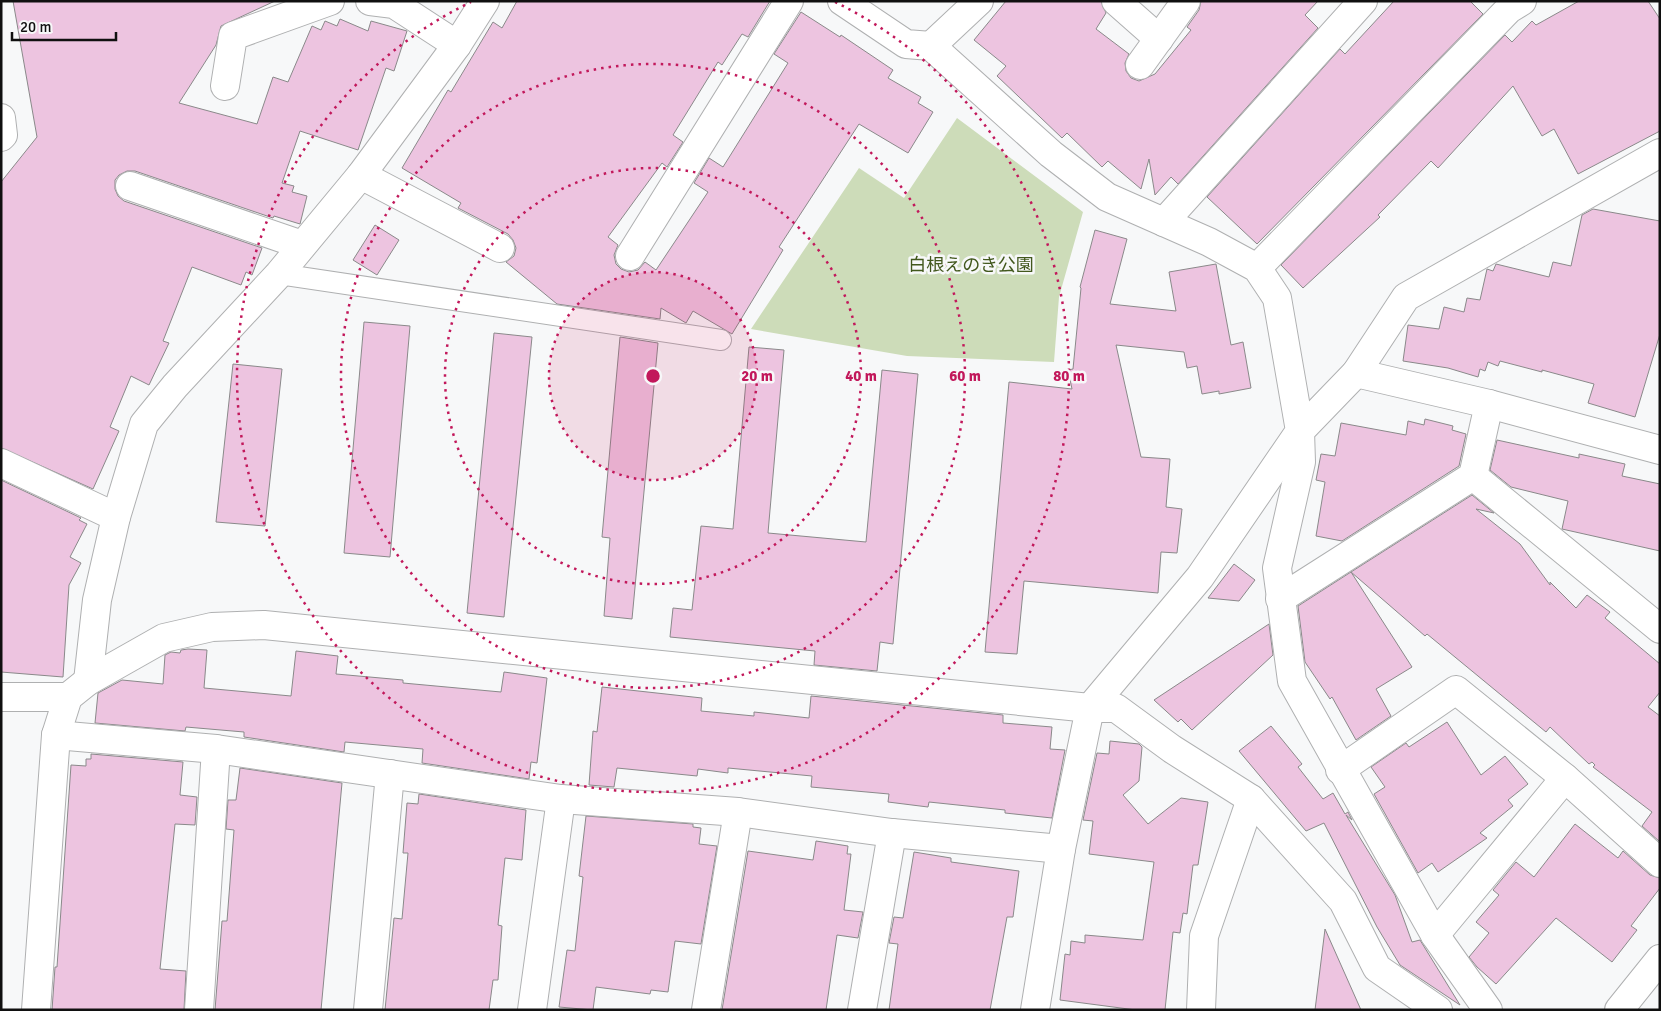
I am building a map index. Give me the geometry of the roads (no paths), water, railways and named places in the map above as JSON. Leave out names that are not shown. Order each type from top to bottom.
[{"type":"street","points":[[225,86],[232,36],[330,1]]},
{"type":"street","points":[[370,1],[394,4],[456,45]]},
{"type":"street","points":[[36,1010],[56,735],[78,689],[116,517],[144,424],[175,386],[279,274],[361,175],[456,45],[485,1]]},
{"type":"street","points":[[630,256],[789,1]]},
{"type":"street","points":[[842,1],[906,44],[931,46],[1051,154],[1107,197],[1209,242],[1257,268],[1277,298],[1300,431],[1301,462],[1277,568],[1292,681],[1340,770],[1435,935],[1488,1010]]},
{"type":"street","points":[[931,46],[980,1]]},
{"type":"street","points":[[1116,1],[1159,38]]},
{"type":"street","points":[[1140,65],[1186,1]]},
{"type":"street","points":[[1164,222],[1363,1]]},
{"type":"street","points":[[1257,268],[1509,9],[1522,1]]},
{"type":"street","points":[[1,118],[3,134],[1,137]]},
{"type":"street","points":[[1035,1010],[1061,849],[1090,708],[1200,577],[1300,431],[1356,373],[1406,297],[1660,153]]},
{"type":"street","points":[[361,175],[500,248]]},
{"type":"street","points":[[130,186],[302,244]]},
{"type":"street","points":[[1356,373],[1489,404],[1659,449]]},
{"type":"street","points":[[1280,599],[1473,476],[1489,404]]},
{"type":"street","points":[[1,463],[116,517]]},
{"type":"street","points":[[1473,476],[1660,629]]},
{"type":"street","points":[[1,697],[78,689],[164,638],[212,628],[264,626],[1090,708],[1116,708],[1172,749],[1251,800],[1343,901],[1377,968],[1438,1010]]},
{"type":"street","points":[[1340,770],[1456,690],[1565,778],[1660,863]]},
{"type":"street","points":[[56,735],[216,749],[562,799],[738,812],[892,833],[1061,849]]},
{"type":"street","points":[[199,1010],[216,749]]},
{"type":"street","points":[[368,1010],[390,774]]},
{"type":"street","points":[[1435,935],[1565,778]]},
{"type":"street","points":[[532,1010],[562,799]]},
{"type":"street","points":[[1202,1010],[1204,936],[1251,800]]},
{"type":"street","points":[[706,1010],[738,812]]},
{"type":"street","points":[[862,1010],[892,833]]},
{"type":"street","points":[[1634,1005],[1660,959]]},
{"type":"lane","points":[[279,274],[722,340]]},
{"type":"park label","name":"白根えのき公園","points":[[971,265]]}]
